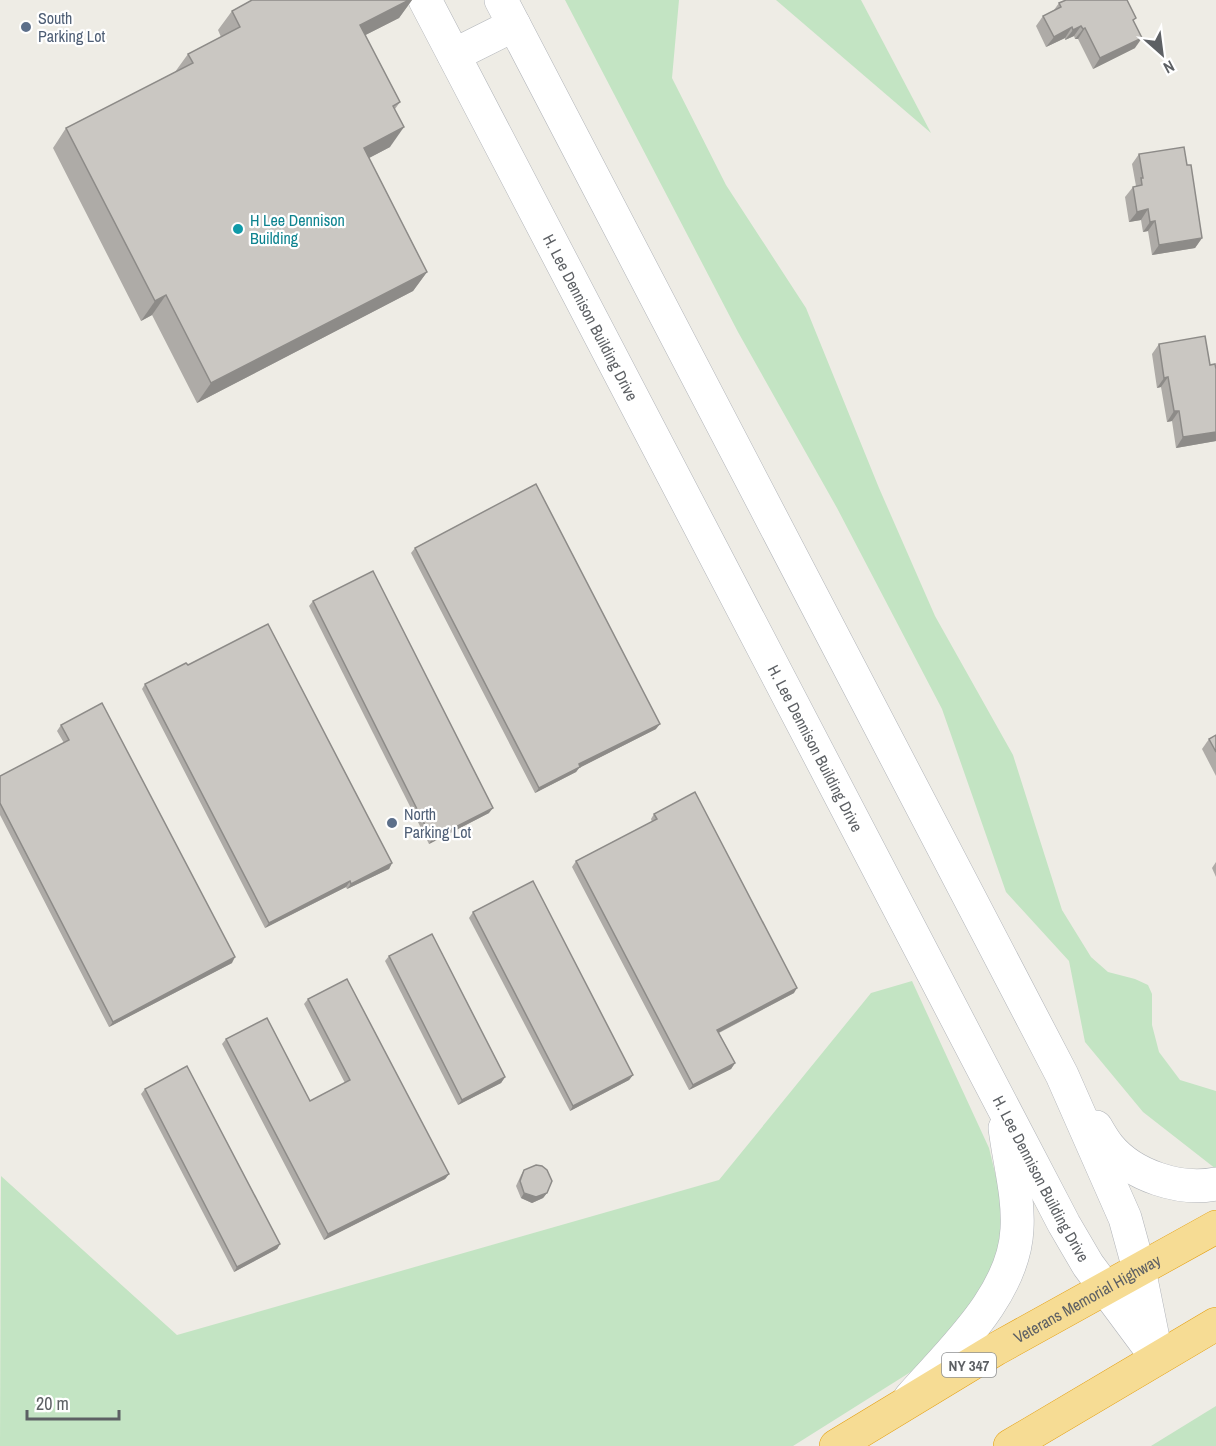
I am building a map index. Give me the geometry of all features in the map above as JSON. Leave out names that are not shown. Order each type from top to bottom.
[{"type":"highway","name":"Veterans Memorial Highway","points":[[836,1446],[906,1402],[1216,1227]]},
{"type":"highway","points":[[1010,1446],[1216,1324]]},
{"type":"street","name":"H. Lee Dennison Building Drive","points":[[425,0],[1074,1242],[1157,1358]]},
{"type":"street","points":[[454,55],[508,13],[1062,1075],[1125,1218],[1139,1269],[1157,1358]]},
{"type":"street","points":[[1062,1075],[1110,1148],[1130,1165],[1159,1180],[1176,1184],[1192,1186],[1216,1184]]},
{"type":"street","points":[[906,1402],[987,1308],[1011,1262],[1016,1245],[1016,1208],[1001,1106]]},
{"type":"green space","points":[[565,0],[679,0],[672,78],[726,185],[806,308],[879,488],[935,616],[1013,755],[1062,910],[1091,957],[1108,972],[1148,985],[1152,994],[1152,1025],[1159,1052],[1180,1080],[1216,1091],[1216,1169],[1143,1112],[1085,1042],[1069,961],[1006,892],[942,709],[837,508],[738,332]]},
{"type":"green space","points":[[776,0],[861,0],[931,133]]},
{"type":"green space","points":[[912,981],[989,1148],[1009,1230],[988,1295],[936,1356],[793,1446],[0,1446],[1,1176],[177,1335],[719,1180],[871,993]]},
{"type":"green space","points":[[1216,1406],[1216,1446],[1151,1446]]},
{"type":"building","name":"H Lee Dennison Building","points":[[252,0],[409,0],[360,25],[400,102],[393,106],[404,127],[364,148],[427,272],[211,383],[166,295],[155,301],[66,128],[193,63],[188,54],[240,27],[232,11]]},
{"type":"building","points":[[1066,0],[1127,0],[1142,38],[1100,58],[1085,28],[1081,26],[1073,30],[1072,27],[1054,37],[1043,16],[1061,7],[1059,3]]},
{"type":"building","points":[[1184,147],[1187,165],[1191,165],[1202,238],[1159,245],[1155,221],[1150,222],[1148,209],[1137,212],[1133,187],[1142,185],[1139,154]]},
{"type":"building","points":[[1205,336],[1210,365],[1215,364],[1216,369],[1216,432],[1183,437],[1179,411],[1174,411],[1168,377],[1164,378],[1159,344]]},
{"type":"building","points":[[536,484],[660,724],[579,764],[580,767],[539,788],[415,548]]},
{"type":"building","points":[[373,571],[493,808],[432,839],[313,601]]},
{"type":"building","points":[[268,624],[392,863],[351,884],[350,881],[269,923],[145,684]]},
{"type":"building","points":[[102,703],[235,957],[113,1022],[0,803],[0,776],[69,740],[61,725]]},
{"type":"building","points":[[1216,735],[1216,752],[1209,739]]},
{"type":"building","points":[[695,792],[797,988],[717,1030],[735,1063],[693,1085],[576,861],[657,819],[654,814]]},
{"type":"building","points":[[533,881],[633,1075],[573,1106],[473,912]]},
{"type":"building","points":[[432,934],[505,1077],[462,1100],[389,956]]},
{"type":"building","points":[[347,979],[449,1174],[328,1234],[226,1039],[267,1018],[310,1101],[350,1080],[308,999]]},
{"type":"building","points":[[187,1066],[280,1244],[237,1267],[145,1089]]},
{"type":"building","points":[[536,1165],[547,1170],[552,1181],[547,1193],[536,1197],[524,1193],[520,1181],[524,1170]]},
{"type":"place","name":"South Parking Lot","points":[[26,27]]},
{"type":"place","name":"H Lee Dennison Building","points":[[238,229]]},
{"type":"place","name":"North Parking Lot","points":[[392,823]]}]
